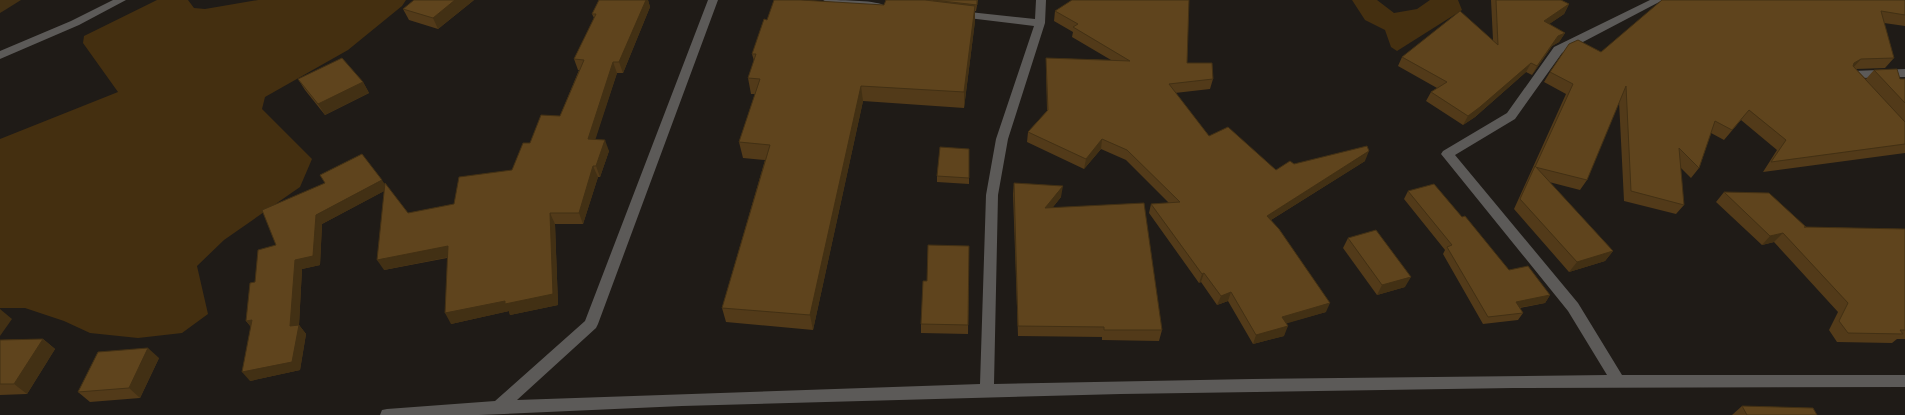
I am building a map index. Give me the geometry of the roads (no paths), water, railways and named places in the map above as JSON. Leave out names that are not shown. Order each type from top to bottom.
[{"type":"street","points":[[0,55],[75,23],[121,0]]},
{"type":"street","points":[[500,406],[591,324],[713,0]]},
{"type":"street","points":[[828,0],[886,6]]},
{"type":"street","points":[[987,390],[992,194],[1002,139],[1040,23],[1041,0]]},
{"type":"street","points":[[1618,381],[1573,307],[1446,154],[1511,116],[1558,50],[1658,0]]},
{"type":"street","points":[[953,14],[1040,23]]},
{"type":"street","points":[[1865,89],[1852,75],[1905,73]]},
{"type":"street","points":[[387,415],[500,406],[987,390],[1618,381],[1905,381]]}]
